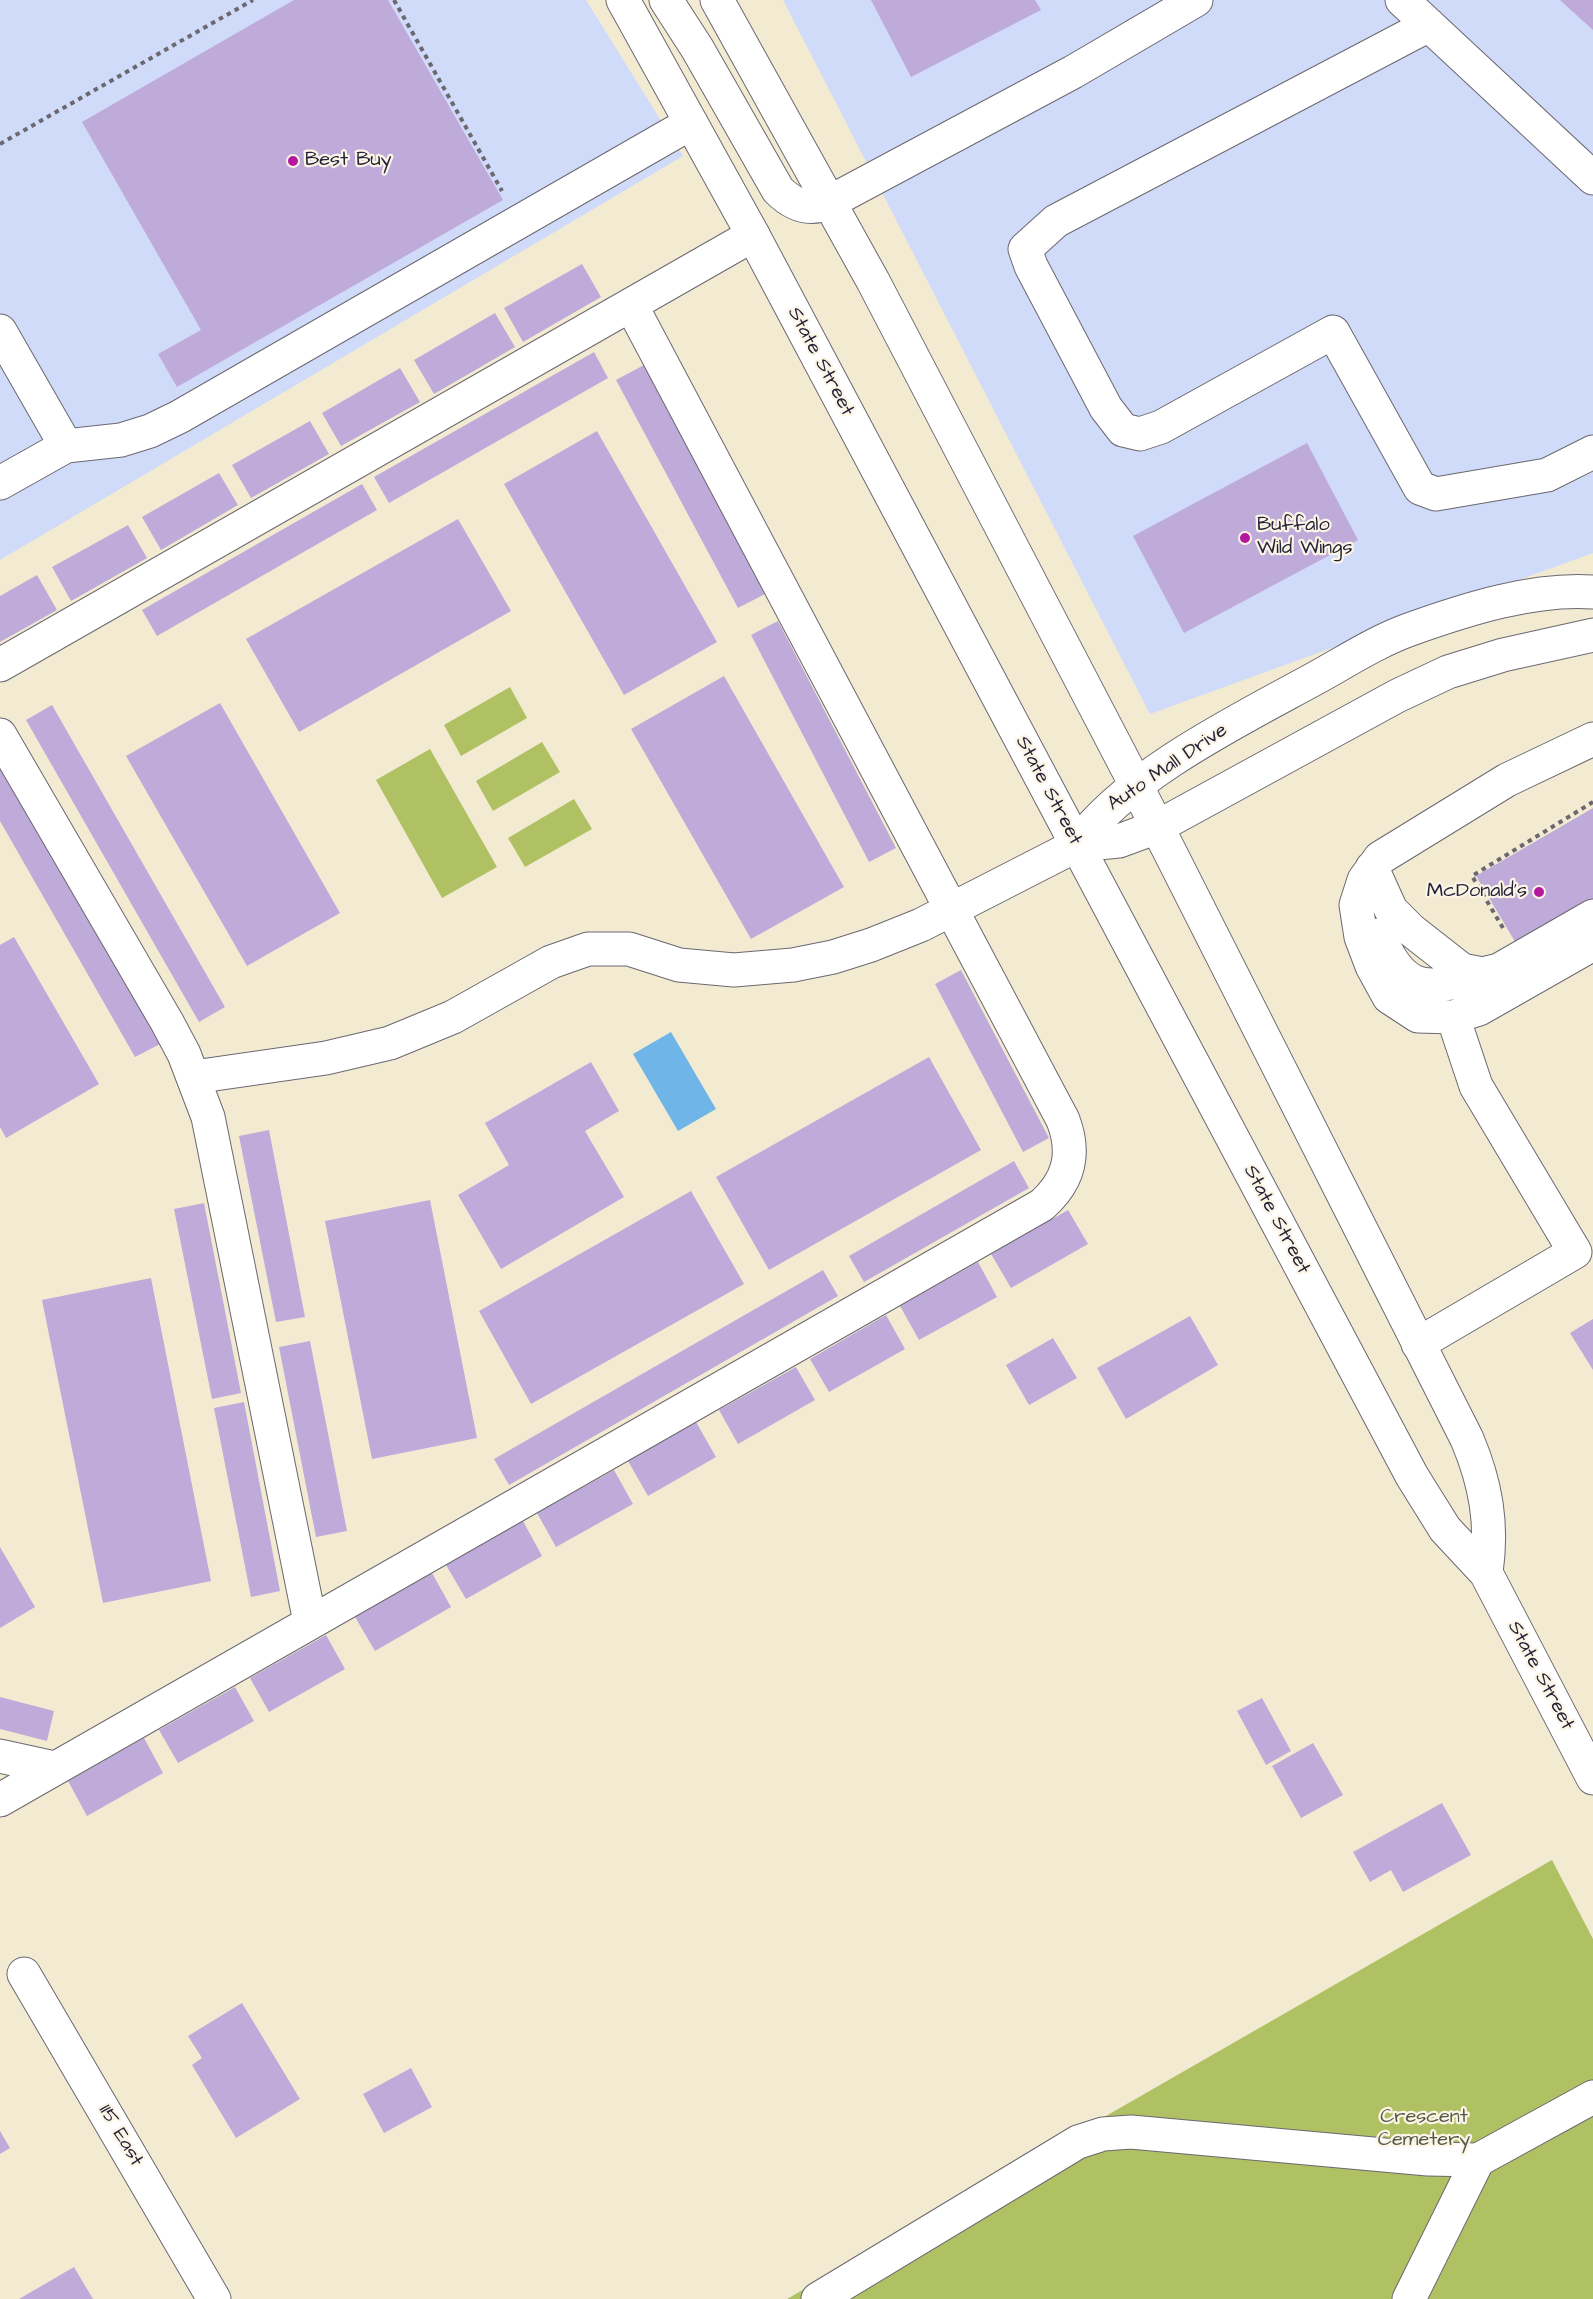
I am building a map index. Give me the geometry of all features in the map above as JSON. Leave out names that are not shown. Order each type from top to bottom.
[{"type":"main road","name":"State Street","points":[[623,0],[753,235],[1412,1476],[1445,1529],[1486,1573],[1593,1778]]},
{"type":"main road","points":[[666,0],[697,48],[778,190],[789,201],[803,206],[828,203],[1073,72],[1196,0]]},
{"type":"main road","points":[[717,0],[873,281],[1136,785],[1467,1439],[1480,1470],[1490,1526],[1486,1573]]},
{"type":"main road","points":[[1402,0],[1593,178]]},
{"type":"main road","points":[[1429,25],[1056,221],[1025,249],[1031,266],[1106,408],[1123,430],[1140,434],[1161,427],[1333,332],[1420,488],[1436,494],[1547,475],[1593,452]]},
{"type":"main road","points":[[0,483],[66,446],[94,445],[121,440],[150,431],[179,417],[691,123]]},
{"type":"main road","points":[[0,665],[753,235]]},
{"type":"main road","points":[[0,1800],[1032,1211],[1054,1194],[1069,1166],[1068,1135],[632,304]]},
{"type":"main road","points":[[0,331],[66,446]]},
{"type":"main road","name":"Auto Mall Drive","points":[[1077,844],[1103,812],[1136,785],[1286,694],[1408,630],[1505,602],[1550,594],[1593,592]]},
{"type":"main road","name":"Auto Mall Drive","points":[[1077,844],[1119,841],[1157,826],[1397,696],[1448,672],[1503,655],[1593,636]]},
{"type":"main road","points":[[0,735],[167,1022],[194,1077],[216,1148],[310,1622]]},
{"type":"main road","points":[[1593,739],[1507,780],[1380,858],[1377,880],[1391,910],[1411,930],[1462,970],[1483,974],[1499,970],[1593,916]]},
{"type":"main road","points":[[194,1077],[326,1058],[390,1043],[453,1017],[551,962],[588,949],[629,949],[662,961],[706,969],[764,969],[833,957],[871,945],[951,910],[1077,844]]},
{"type":"main road","points":[[1377,880],[1364,880],[1356,905],[1361,937],[1389,997],[1418,1016],[1453,1017],[1479,1009],[1593,944]]},
{"type":"main road","points":[[1418,1344],[1584,1247],[1476,1086],[1453,1017]]},
{"type":"main road","points":[[0,1756],[55,1768]]},
{"type":"main road","name":"115 East","points":[[24,1974],[214,2299]]},
{"type":"main road","points":[[818,2299],[1078,2142],[1103,2134],[1131,2132],[1428,2159],[1478,2160],[1593,2097]]},
{"type":"main road","points":[[1409,2299],[1478,2160]]},
{"type":"path","points":[[0,144],[253,0]]},
{"type":"path","points":[[394,0],[519,221]]},
{"type":"path","points":[[1508,936],[1472,876],[1593,802]]},
{"type":"shaded area","points":[[0,0],[586,0],[683,156],[0,560]]},
{"type":"shaded area","points":[[783,0],[1593,0],[1593,553],[1150,714]]},
{"type":"green space","points":[[510,687],[527,718],[461,756],[444,725]]},
{"type":"green space","points":[[542,742],[560,772],[493,811],[476,781]]},
{"type":"green space","points":[[430,749],[497,867],[442,898],[376,780]]},
{"type":"green space","points":[[574,799],[592,829],[525,867],[508,838]]},
{"type":"green space","name":"Crescent Cemetery","points":[[1552,1860],[1593,1939],[1593,2299],[787,2299]]},
{"type":"water","points":[[671,1032],[716,1109],[678,1131],[633,1054]]},
{"type":"building","name":"Best Buy","points":[[294,0],[388,0],[503,200],[177,387],[158,354],[201,330],[82,122]]},
{"type":"building","points":[[871,0],[1035,0],[1041,10],[911,77]]},
{"type":"building","points":[[1560,0],[1593,0],[1593,30]]},
{"type":"building","points":[[582,264],[601,297],[523,342],[504,308]]},
{"type":"building","points":[[495,313],[515,347],[434,394],[414,360]]},
{"type":"building","points":[[594,352],[608,378],[389,503],[374,477]]},
{"type":"building","points":[[644,365],[765,594],[738,608],[616,380]]},
{"type":"building","points":[[400,368],[420,402],[341,446],[322,413]]},
{"type":"building","points":[[310,421],[329,454],[251,498],[232,465]]},
{"type":"building","points":[[597,431],[717,642],[624,695],[504,484]]},
{"type":"building","name":"Buffalo Wild Wings","points":[[1307,443],[1358,540],[1184,633],[1133,536]]},
{"type":"building","points":[[219,473],[238,505],[161,550],[142,517]]},
{"type":"building","points":[[362,484],[377,510],[157,636],[142,610]]},
{"type":"building","points":[[458,519],[511,611],[299,732],[246,639]]},
{"type":"building","points":[[128,525],[147,558],[71,601],[52,567]]},
{"type":"building","points":[[37,575],[57,610],[0,642],[0,596]]},
{"type":"building","points":[[778,621],[896,848],[869,862],[751,635]]},
{"type":"building","points":[[724,676],[844,887],[751,939],[631,729]]},
{"type":"building","points":[[220,703],[340,913],[247,966],[126,756]]},
{"type":"building","points":[[52,705],[225,1007],[199,1022],[26,720]]},
{"type":"building","points":[[0,759],[162,1043],[135,1057],[0,821]]},
{"type":"building","name":"McDonald's","points":[[1593,808],[1593,907],[1520,950],[1476,876]]},
{"type":"building","points":[[14,937],[99,1084],[6,1138],[0,1127],[0,945]]},
{"type":"building","points":[[961,970],[1049,1138],[1023,1152],[935,984]]},
{"type":"building","points":[[929,1057],[981,1150],[769,1270],[716,1177]]},
{"type":"building","points":[[591,1062],[619,1111],[585,1131],[624,1197],[501,1269],[458,1195],[509,1165],[485,1123]]},
{"type":"building","points":[[269,1130],[305,1317],[276,1322],[239,1136]]},
{"type":"building","points":[[1014,1161],[1029,1188],[864,1282],[849,1256]]},
{"type":"building","points":[[691,1191],[744,1284],[531,1404],[479,1311]]},
{"type":"building","points":[[430,1200],[477,1438],[372,1459],[325,1221]]},
{"type":"building","points":[[204,1203],[241,1393],[212,1399],[174,1209]]},
{"type":"building","points":[[1068,1210],[1088,1244],[1011,1288],[991,1254]]},
{"type":"building","points":[[978,1262],[997,1297],[919,1340],[900,1306]]},
{"type":"building","points":[[823,1270],[838,1296],[509,1485],[494,1459]]},
{"type":"building","points":[[151,1278],[211,1581],[103,1603],[42,1300]]},
{"type":"building","points":[[886,1315],[905,1349],[829,1392],[810,1359]]},
{"type":"building","points":[[1190,1316],[1218,1365],[1126,1419],[1097,1368]]},
{"type":"building","points":[[1593,1319],[1593,1370],[1570,1333]]},
{"type":"building","points":[[1053,1338],[1077,1378],[1029,1405],[1006,1365]]},
{"type":"building","points":[[310,1341],[347,1531],[316,1537],[279,1347]]},
{"type":"building","points":[[796,1367],[815,1400],[738,1444],[719,1410]]},
{"type":"building","points":[[244,1402],[280,1591],[251,1597],[214,1408]]},
{"type":"building","points":[[696,1422],[716,1457],[648,1496],[628,1461]]},
{"type":"building","points":[[614,1470],[633,1504],[556,1547],[537,1513]]},
{"type":"building","points":[[523,1521],[542,1556],[466,1599],[446,1565]]},
{"type":"building","points":[[0,1547],[35,1607],[0,1628]]},
{"type":"building","points":[[432,1573],[451,1607],[375,1651],[355,1617]]},
{"type":"building","points":[[326,1635],[345,1669],[269,1712],[250,1678]]},
{"type":"building","points":[[235,1687],[254,1721],[178,1763],[159,1730]]},
{"type":"building","points":[[0,1697],[54,1711],[47,1741],[0,1729]]},
{"type":"building","points":[[1262,1698],[1291,1751],[1266,1765],[1237,1711]]},
{"type":"building","points":[[144,1738],[163,1773],[87,1816],[68,1781]]},
{"type":"building","points":[[1313,1743],[1343,1795],[1301,1818],[1272,1766]]},
{"type":"building","points":[[1442,1803],[1471,1855],[1403,1892],[1391,1870],[1370,1882],[1353,1852]]},
{"type":"building","points":[[242,2003],[300,2099],[236,2138],[192,2065],[202,2058],[188,2036]]},
{"type":"building","points":[[411,2068],[432,2107],[384,2133],[363,2094]]},
{"type":"building","points":[[0,2131],[10,2148],[0,2154]]},
{"type":"building","points":[[74,2267],[93,2299],[19,2299]]},
{"type":"place","name":"Best Buy","points":[[293,161]]},
{"type":"place","name":"Buffalo Wild Wings","points":[[1245,538]]},
{"type":"place","name":"McDonald's","points":[[1539,892]]}]
